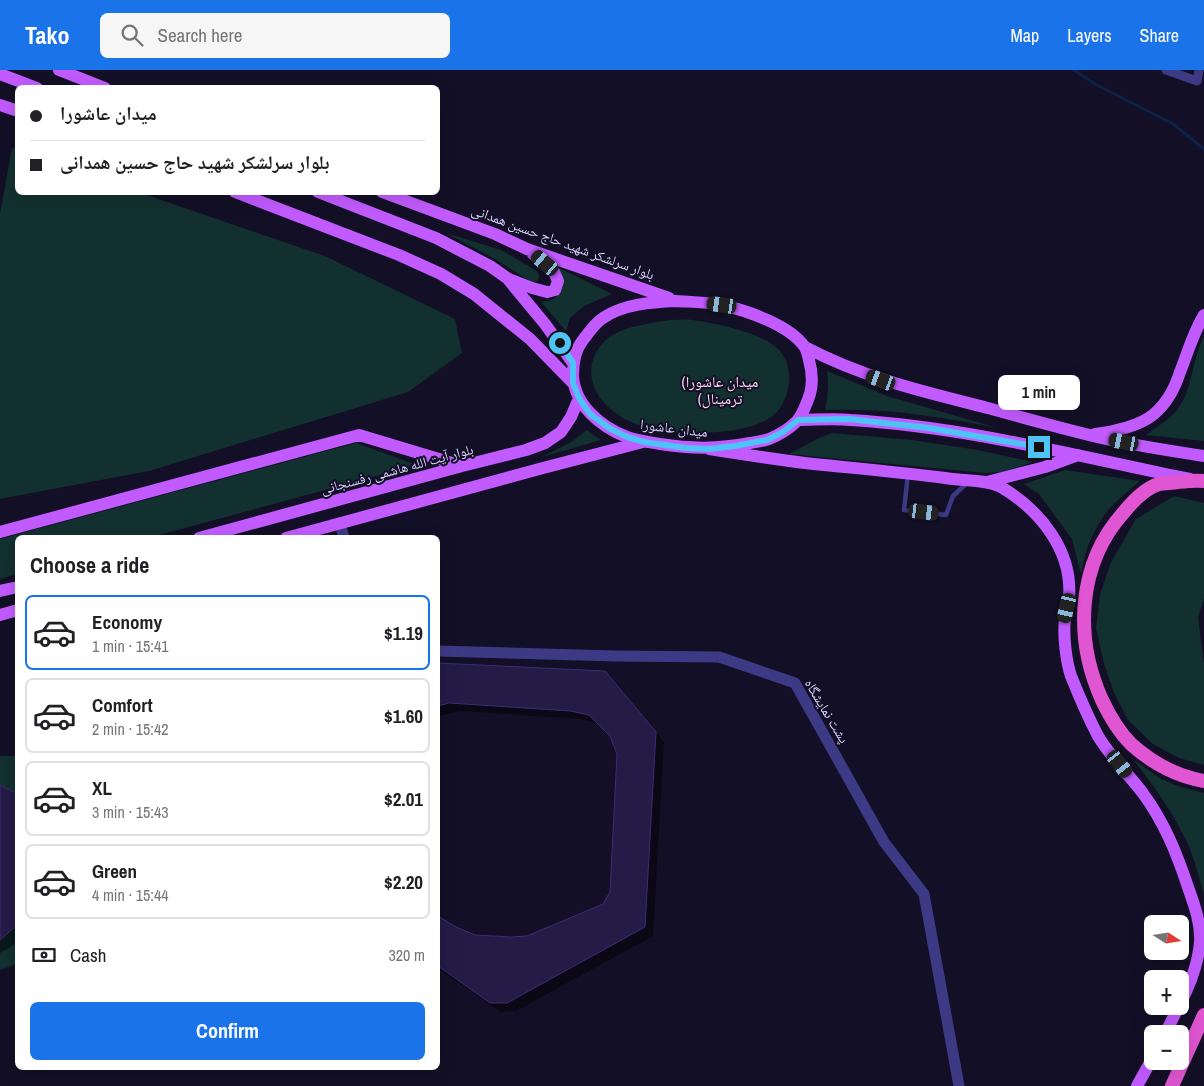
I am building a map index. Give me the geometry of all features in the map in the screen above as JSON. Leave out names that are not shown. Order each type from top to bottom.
[{"type":"highway","points":[[1200,481],[1163,484],[1152,487],[1134,501],[1114,523],[1106,534],[1094,560],[1084,607],[1084,626],[1088,658],[1096,687],[1119,730],[1131,744],[1157,764],[1176,774],[1204,781]]},
{"type":"highway","points":[[1174,1086],[1204,1015]]},
{"type":"highway","points":[[1174,1086],[1204,1038]]},
{"type":"main road","points":[[59,70],[97,85]]},
{"type":"main road","points":[[0,74],[29,85]]},
{"type":"main road","points":[[0,105],[15,110]]},
{"type":"main road","points":[[243,195],[399,255],[441,274],[474,294],[530,339],[573,383]]},
{"type":"main road","points":[[326,195],[436,238],[490,266],[507,278],[547,292],[555,290],[558,281],[554,272],[527,249]]},
{"type":"main road","name":"بلوار سرلشکر شهید حاج حسین همدانی","points":[[390,195],[495,234],[527,249],[676,301]]},
{"type":"main road","points":[[507,278],[545,324],[573,363]]},
{"type":"main road","name":"میدان عاشورا","points":[[650,302],[699,302],[722,305],[747,312],[777,324],[793,335],[805,347],[811,367],[812,386],[807,404],[798,420],[783,432],[767,440],[709,449],[686,448],[644,442],[627,437],[609,428],[590,414],[579,398],[573,383],[573,363],[579,345],[590,330],[603,318],[619,310],[650,302]]},
{"type":"main road","points":[[1089,434],[1119,430],[1152,416],[1158,410],[1173,389],[1192,337],[1204,315]]},
{"type":"main road","points":[[805,347],[833,361],[881,380],[916,390],[1089,434],[1157,449],[1204,456]]},
{"type":"main road","name":"بلوار آیت الله هاشمی رفسنجانی","points":[[210,535],[526,450],[545,443],[561,432],[571,418],[579,398]]},
{"type":"main road","points":[[798,420],[849,419],[909,425],[986,437],[1200,481]]},
{"type":"main road","points":[[0,532],[359,436],[462,466]]},
{"type":"main road","points":[[297,535],[644,442]]},
{"type":"main road","points":[[709,449],[806,463],[987,482],[1000,486],[1026,504],[1049,528],[1064,558],[1069,578],[1069,598],[1065,618],[1064,640],[1070,673],[1099,737],[1142,792],[1161,820],[1177,854],[1198,916],[1200,940],[1196,964],[1189,982]]},
{"type":"main road","points":[[987,482],[1045,467],[1078,455]]},
{"type":"main road","points":[[333,501],[340,523]]},
{"type":"main road","points":[[0,592],[15,588]]},
{"type":"main road","points":[[0,615],[15,611]]},
{"type":"main road","points":[[1137,1086],[1146,1070]]},
{"type":"street","points":[[1166,70],[1196,81],[1199,70]]},
{"type":"street","points":[[340,523],[343,535]]},
{"type":"street","name":"پشت نمایشگاه","points":[[440,651],[719,657],[795,683],[884,842],[924,894],[959,1086]]},
{"type":"lane","points":[[908,473],[904,510],[946,515],[953,496],[969,481]]},
{"type":"green space","points":[[12,148],[15,149],[15,195],[147,195],[325,256],[455,319],[462,353],[408,392],[149,471],[0,499],[0,214]]},
{"type":"green space","points":[[446,233],[501,250],[537,271],[539,275],[538,280],[534,283],[530,281],[495,259]]},
{"type":"green space","points":[[559,268],[612,294],[584,306],[570,318],[566,331],[541,302],[552,300],[558,294],[560,285]]},
{"type":"green space","points":[[670,320],[692,320],[726,326],[763,339],[780,351],[787,363],[789,382],[784,401],[776,413],[764,422],[750,427],[701,433],[677,433],[655,430],[633,423],[605,404],[598,395],[591,375],[592,363],[597,351],[611,336],[624,330],[639,325]]},
{"type":"green space","points":[[1204,336],[1204,441],[1146,435],[1170,417],[1182,402]]},
{"type":"green space","points":[[827,371],[887,396],[998,428],[890,411],[825,410],[828,391]]},
{"type":"green space","points":[[587,430],[601,440],[542,457],[573,441]]},
{"type":"green space","points":[[832,433],[912,440],[978,450],[1033,462],[1002,472],[985,473],[789,454]]},
{"type":"green space","points":[[356,443],[417,465],[159,535],[15,535],[15,575],[0,579],[0,539]]},
{"type":"green space","points":[[1065,470],[1140,481],[1105,514],[1095,530],[1088,547],[1081,574],[1072,539],[1039,494],[1024,484]]},
{"type":"green space","points":[[1174,496],[1204,503],[1204,599],[1198,617],[1204,664],[1204,765],[1179,758],[1153,744],[1128,720],[1114,693],[1104,664],[1096,628],[1100,595],[1111,562],[1136,519]]},
{"type":"green space","points":[[0,756],[15,756],[15,965],[0,970]]},
{"type":"green space","points":[[1133,759],[1161,779],[1204,793],[1204,895],[1196,867],[1181,829],[1162,798]]},
{"type":"building","points":[[440,663],[605,671],[656,732],[645,927],[507,1003],[490,1003],[440,967],[440,917],[475,935],[527,936],[603,904],[610,892],[617,754],[610,736],[589,715],[570,711],[449,703],[440,705]]},
{"type":"building","points":[[0,785],[15,792],[15,927],[0,940]]},
{"type":"waterway","points":[[1074,70],[1095,84],[1173,124],[1204,149]]},
{"type":"district","name":"(میدان عاشورا (ترمینال","points":[[720,390]]},
{"type":"route","points":[[560,343],[573,363],[573,383],[579,398],[590,414],[609,428],[627,437],[644,442],[709,449],[767,440],[783,432],[798,420],[849,419],[909,425],[1039,447]]}]
